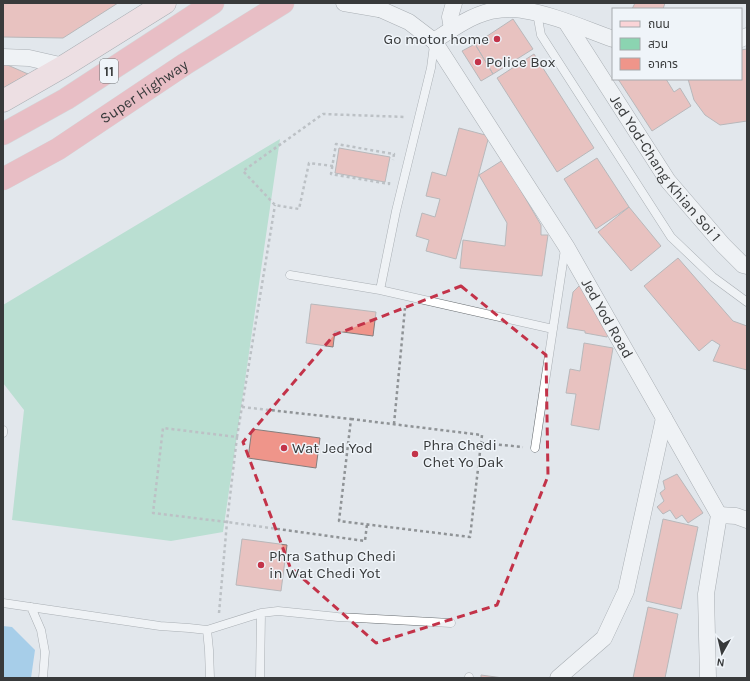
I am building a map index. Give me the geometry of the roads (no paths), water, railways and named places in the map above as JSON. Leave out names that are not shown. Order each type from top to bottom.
[{"type":"highway","name":"11","points":[[3,134],[66,99],[212,3]]},
{"type":"highway","name":"Super Highway","points":[[3,179],[58,149],[185,64],[285,5]]},
{"type":"main road","points":[[3,101],[64,66],[164,3]]},
{"type":"street","name":"Jed Yod Road","points":[[344,3],[375,6],[409,22],[434,41],[566,246],[719,515]]},
{"type":"street","points":[[452,29],[450,17],[454,3]]},
{"type":"street","points":[[434,41],[473,17],[490,11],[503,9],[521,9],[537,13],[612,39]]},
{"type":"street","name":"Jed Yod-Chang Khian Soi 1","points":[[566,22],[668,181],[723,245],[743,265],[747,266]]},
{"type":"street","points":[[3,57],[30,58],[64,66]]},
{"type":"street","points":[[558,678],[604,638],[626,591],[664,418]]},
{"type":"street","points":[[708,678],[706,594],[719,515],[736,516],[747,520]]},
{"type":"lane","points":[[537,13],[541,35],[671,237],[714,277],[747,302]]},
{"type":"lane","points":[[380,290],[396,211],[431,68],[434,41]]},
{"type":"lane","points":[[536,448],[566,246]]},
{"type":"lane","points":[[290,275],[380,290],[553,329]]},
{"type":"lane","points":[[3,603],[160,626],[207,630],[261,613],[278,611],[338,617],[451,623]]},
{"type":"lane","points":[[32,607],[41,630],[45,652],[43,678]]},
{"type":"lane","points":[[260,678],[261,613]]},
{"type":"lane","points":[[207,630],[210,650],[210,678]]},
{"type":"water","points":[[3,626],[12,627],[35,650],[31,678],[3,678]]},
{"type":"place","name":"Go motor home","points":[[497,39]]},
{"type":"place","name":"Police Box","points":[[478,62]]},
{"type":"place","name":"Wat Jed Yod","points":[[284,448]]},
{"type":"place","name":"Phra Chedi Chet Yo Dak","points":[[415,454]]},
{"type":"place","name":"Phra Sathup Chedi in Wat Chedi Yot","points":[[261,565]]}]
